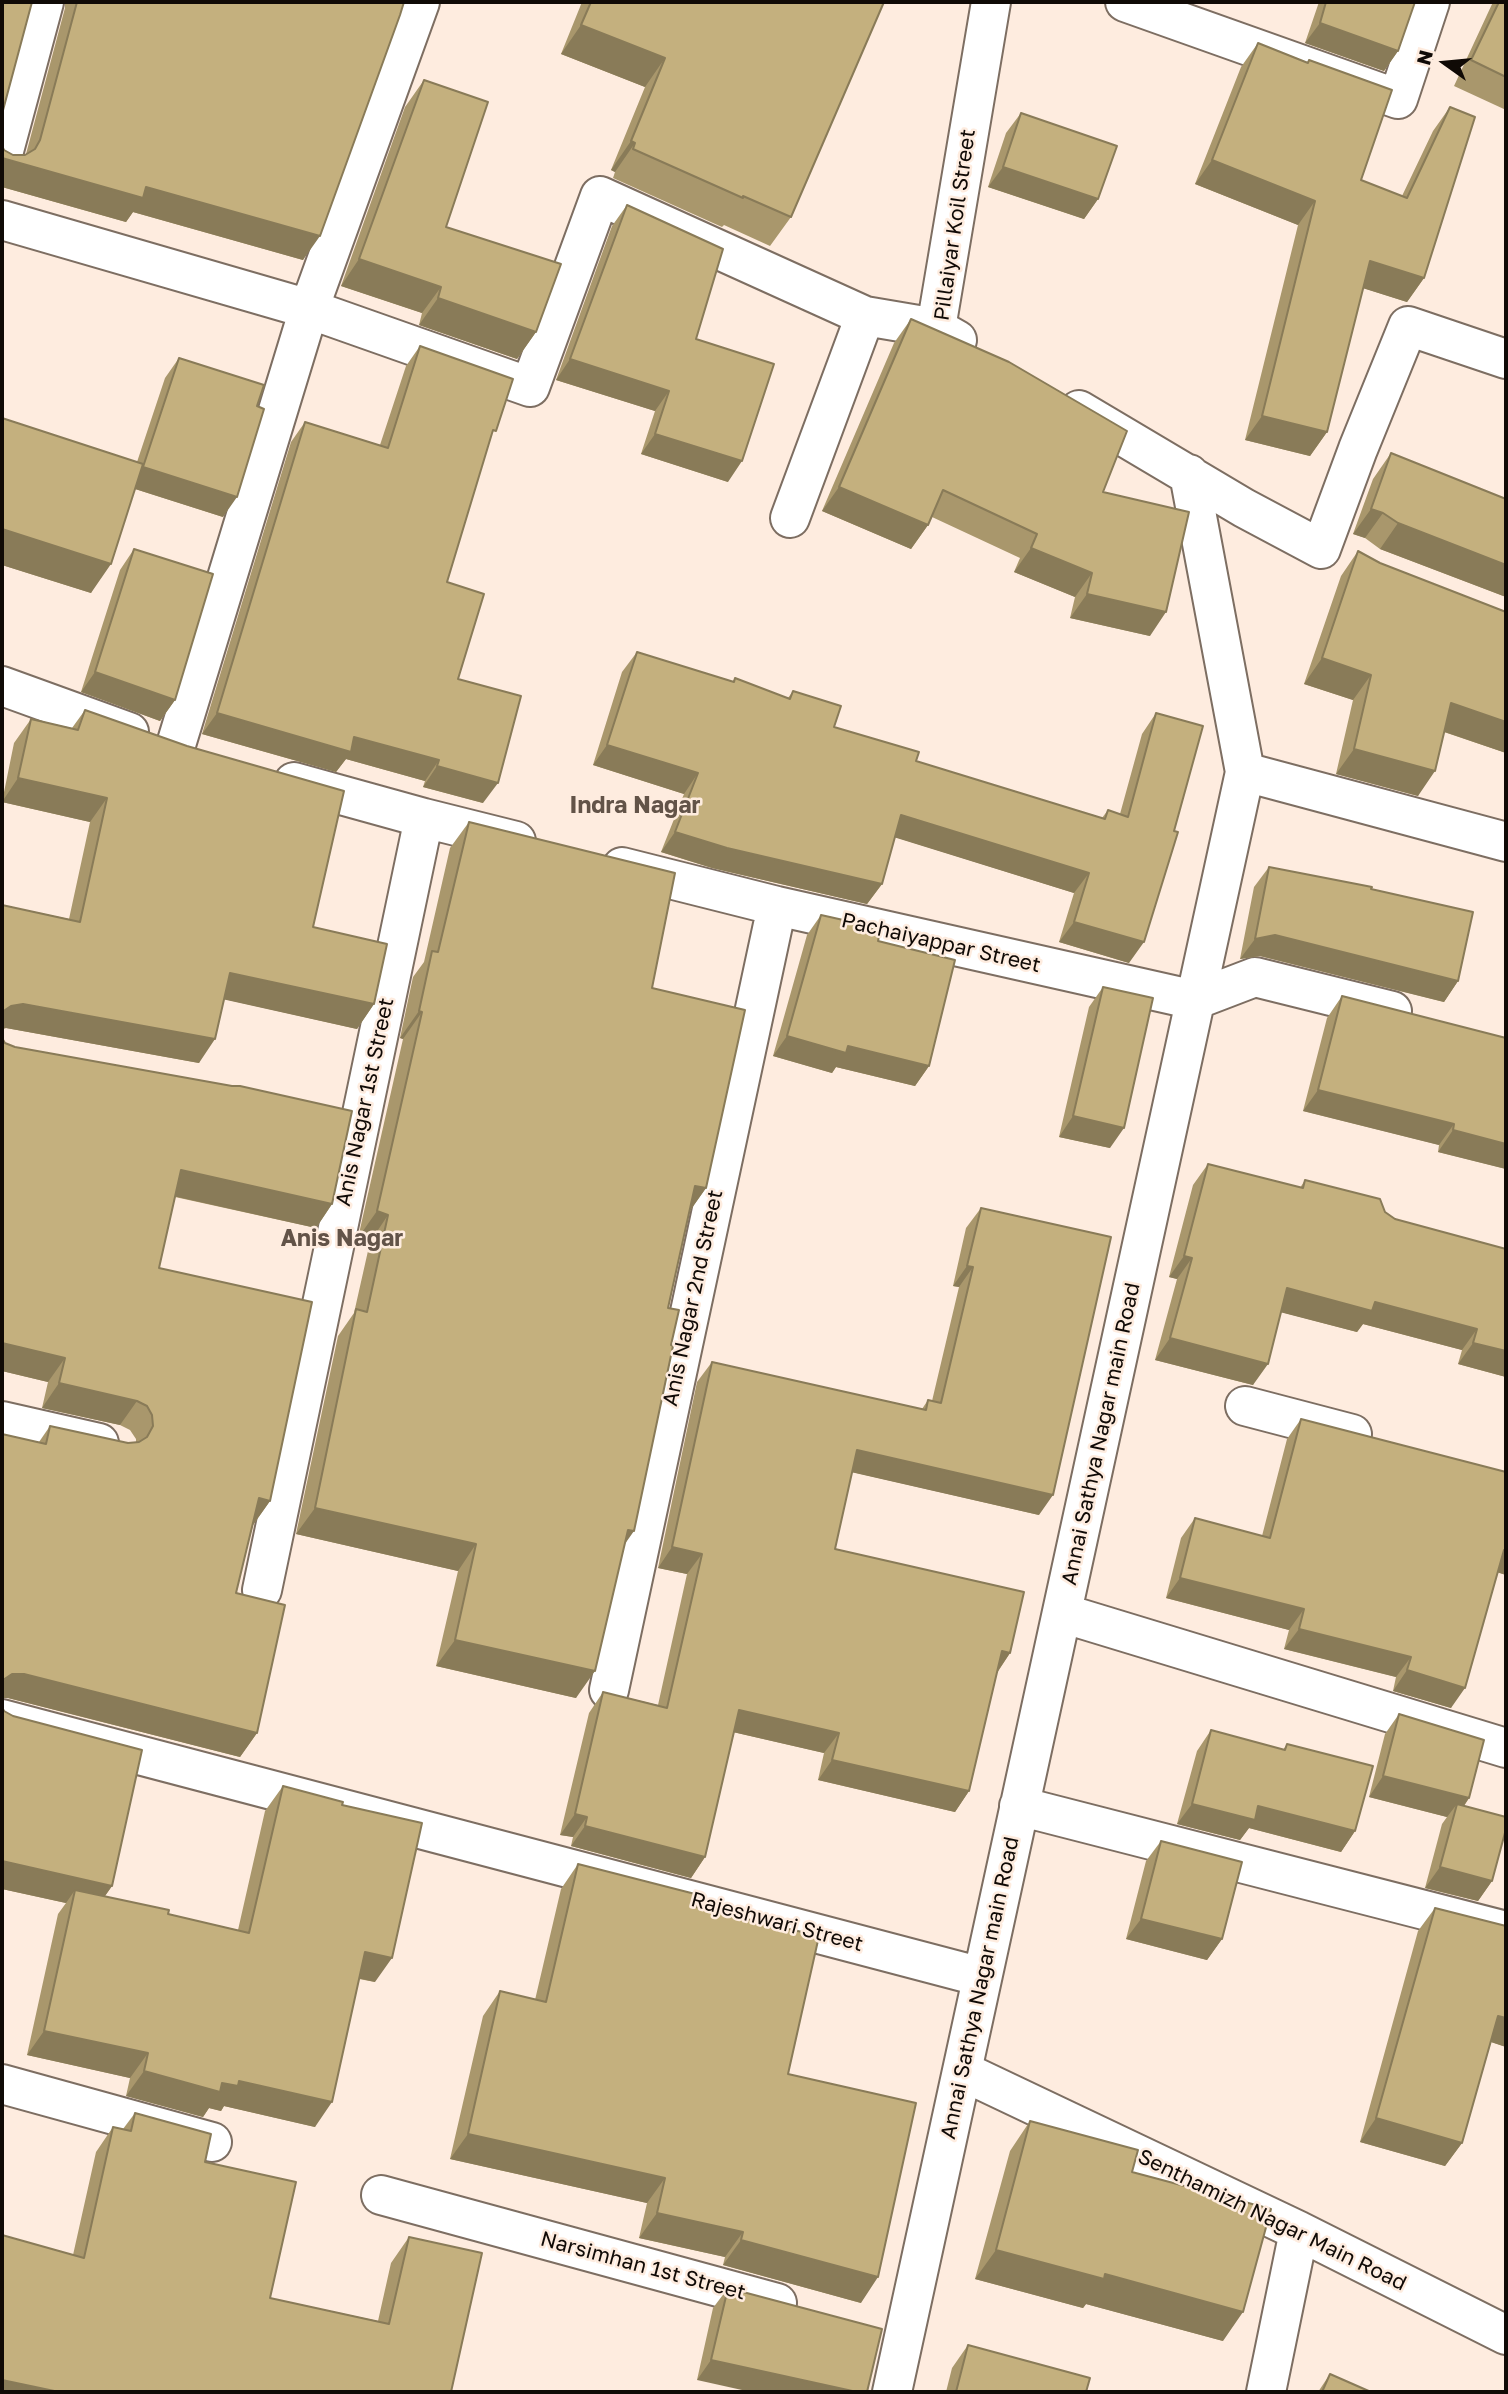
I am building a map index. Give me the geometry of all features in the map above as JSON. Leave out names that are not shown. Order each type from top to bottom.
[{"type":"street","points":[[2,158],[44,2]]},
{"type":"street","points":[[175,748],[309,309],[420,2]]},
{"type":"street","name":"Pillaiyar Koil Street","points":[[984,356],[936,328],[990,2]]},
{"type":"street","points":[[1125,2],[1398,99],[1430,2]]},
{"type":"street","points":[[2,220],[309,309],[530,387],[600,196],[864,316],[936,328]]},
{"type":"street","points":[[790,518],[864,316]]},
{"type":"street","points":[[1045,390],[1244,508],[1337,552],[1358,449],[1408,326],[1506,359]]},
{"type":"street","points":[[1358,449],[1395,463]]},
{"type":"street","name":"Annai Sathya Nagar main Road","points":[[892,2392],[891,2334],[962,2071],[1245,772],[1189,474]]},
{"type":"street","points":[[2,686],[175,748],[214,759]]},
{"type":"street","points":[[1245,772],[1506,842]]},
{"type":"street","points":[[267,774],[546,849]]},
{"type":"street","name":"Anis Nagar 1st Street","points":[[262,1590],[424,818]]},
{"type":"street","name":"Pachaiyappar Street","points":[[587,859],[777,906],[1195,1000]]},
{"type":"street","name":"Anis Nagar 2nd Street","points":[[609,1690],[777,906]]},
{"type":"street","points":[[1195,1000],[1255,977],[1427,1020]]},
{"type":"street","points":[[1245,1406],[1389,1443]]},
{"type":"street","points":[[2,1421],[115,1447]]},
{"type":"street","points":[[1062,1613],[1506,1748]]},
{"type":"street","name":"Rajeshwari Street","points":[[2,1719],[982,1977]]},
{"type":"street","points":[[1019,1806],[1506,1931]]},
{"type":"street","name":"Senthamizh Nagar Main Road","points":[[962,2071],[1299,2231],[1506,2335]]},
{"type":"street","points":[[2,2084],[212,2142]]},
{"type":"street","name":"Narsimhan 1st Street","points":[[381,2195],[810,2312]]},
{"type":"street","points":[[1266,2392],[1299,2231]]},
{"type":"building","points":[[2,2],[32,2],[2,114]]},
{"type":"building","points":[[77,2],[404,2],[320,236],[146,187],[143,198],[2,158],[2,146],[13,155],[25,155],[35,149],[40,140]]},
{"type":"building","points":[[591,2],[884,2],[791,217],[633,149],[635,143],[631,141],[665,58],[581,25]]},
{"type":"building","points":[[1326,2],[1415,2],[1398,51],[1320,23]]},
{"type":"building","points":[[1499,2],[1506,2],[1506,77],[1471,60]]},
{"type":"building","points":[[1258,43],[1308,63],[1309,60],[1392,90],[1361,180],[1407,198],[1450,107],[1475,117],[1424,278],[1370,261],[1327,432],[1262,416],[1315,201],[1212,160]]},
{"type":"building","points":[[424,80],[488,102],[446,227],[561,264],[536,332],[438,298],[441,287],[359,259]]},
{"type":"building","points":[[1021,113],[1117,146],[1098,199],[1003,167]]},
{"type":"building","points":[[627,205],[723,249],[696,339],[774,364],[742,461],[655,434],[669,391],[570,359]]},
{"type":"building","points":[[911,319],[1009,362],[1127,431],[1103,492],[1189,512],[1166,612],[1087,594],[1092,573],[1031,548],[1037,534],[943,490],[928,525],[839,487]]},
{"type":"building","points":[[420,346],[513,379],[496,431],[493,430],[447,582],[484,594],[458,679],[521,696],[498,783],[437,766],[439,760],[354,737],[351,752],[217,713],[305,422],[388,448]]},
{"type":"building","points":[[179,358],[264,385],[257,406],[264,409],[237,497],[143,467]]},
{"type":"building","points":[[2,418],[143,464],[111,564],[2,529]]},
{"type":"building","points":[[1391,453],[1506,499],[1506,565],[1398,523],[1371,509]]},
{"type":"building","points":[[134,549],[213,574],[175,700],[95,672]]},
{"type":"building","points":[[1358,551],[1380,563],[1506,612],[1506,722],[1451,703],[1435,771],[1354,749],[1371,675],[1322,658]]},
{"type":"building","points":[[637,652],[734,682],[735,678],[790,699],[793,691],[841,706],[834,727],[919,752],[916,761],[1105,819],[1108,810],[1128,817],[1156,713],[1203,726],[1174,831],[1178,832],[1144,942],[1074,922],[1089,873],[901,815],[882,884],[727,848],[675,832],[698,773],[607,745]]},
{"type":"building","points":[[85,710],[187,746],[344,791],[313,927],[387,944],[374,1004],[230,973],[215,1039],[23,1004],[11,1006],[2,1012],[2,905],[80,922],[107,798],[18,778],[31,719],[78,730]]},
{"type":"building","points":[[469,822],[675,873],[652,988],[745,1010],[706,1188],[695,1186],[668,1308],[679,1310],[671,1345],[673,1346],[634,1531],[628,1530],[595,1671],[455,1640],[476,1544],[315,1508],[356,1309],[367,1312],[388,1215],[377,1211],[422,1012],[419,1011],[432,951],[438,952]]},
{"type":"building","points":[[1269,867],[1372,887],[1371,889],[1473,912],[1458,981],[1275,935],[1255,939]]},
{"type":"building","points":[[821,915],[870,926],[869,928],[880,932],[878,941],[955,960],[929,1066],[848,1046],[846,1053],[787,1036]]},
{"type":"building","points":[[1103,987],[1153,998],[1124,1128],[1073,1116]]},
{"type":"building","points":[[1342,996],[1506,1038],[1506,1144],[1453,1130],[1454,1124],[1318,1090]]},
{"type":"building","points":[[2,1038],[5,1043],[15,1047],[240,1086],[352,1111],[332,1204],[181,1170],[159,1268],[312,1302],[270,1501],[259,1498],[236,1593],[285,1605],[257,1733],[24,1674],[12,1674],[2,1682],[2,1434],[46,1444],[50,1426],[128,1443],[139,1442],[147,1437],[153,1426],[152,1415],[147,1406],[137,1401],[59,1383],[65,1358],[2,1343]]},
{"type":"building","points":[[1208,1164],[1303,1188],[1305,1180],[1380,1199],[1385,1212],[1395,1219],[1506,1249],[1506,1351],[1473,1343],[1477,1329],[1375,1302],[1372,1311],[1287,1288],[1268,1364],[1170,1338],[1192,1258],[1184,1256]]},
{"type":"building","points":[[981,1208],[1111,1237],[1053,1495],[857,1450],[835,1549],[1024,1592],[1010,1653],[1002,1651],[969,1791],[832,1760],[839,1733],[739,1710],[705,1857],[585,1826],[587,1817],[575,1814],[603,1692],[667,1708],[702,1554],[672,1547],[712,1362],[926,1410],[928,1400],[941,1403],[973,1267],[967,1266]]},
{"type":"building","points":[[1301,1419],[1506,1472],[1506,1551],[1504,1550],[1465,1688],[1407,1670],[1411,1657],[1299,1629],[1304,1609],[1180,1578],[1195,1518],[1270,1538]]},
{"type":"building","points":[[2,1707],[13,1716],[142,1750],[112,1886],[2,1861]]},
{"type":"building","points":[[1399,1714],[1484,1740],[1469,1798],[1383,1776]]},
{"type":"building","points":[[1211,1730],[1285,1750],[1287,1744],[1373,1766],[1355,1831],[1258,1806],[1255,1820],[1192,1804]]},
{"type":"building","points":[[283,1786],[343,1802],[342,1805],[422,1823],[392,1958],[365,1952],[332,2102],[239,2081],[238,2086],[222,2083],[220,2092],[144,2071],[148,2053],[44,2031],[75,1890],[169,1910],[168,1914],[249,1933]]},
{"type":"building","points":[[1457,1804],[1506,1817],[1506,1829],[1492,1881],[1440,1867]]},
{"type":"building","points":[[1161,1841],[1242,1862],[1222,1939],[1141,1919]]},
{"type":"building","points":[[578,1864],[699,1895],[696,1907],[819,1936],[788,2074],[916,2103],[878,2277],[741,2240],[743,2232],[657,2213],[665,2178],[468,2134],[500,1991],[546,2002]]},
{"type":"building","points":[[1435,1908],[1506,1926],[1506,2018],[1498,2016],[1462,2143],[1376,2118]]},
{"type":"building","points":[[135,2113],[211,2134],[205,2162],[296,2182],[270,2298],[389,2324],[409,2237],[482,2253],[451,2392],[59,2392],[2,2380],[2,2235],[84,2258],[113,2127],[131,2131]]},
{"type":"building","points":[[1030,2121],[1138,2150],[1132,2172],[1271,2209],[1243,2312],[1105,2274],[1104,2279],[996,2250]]},
{"type":"building","points":[[728,2288],[882,2329],[867,2392],[711,2360]]},
{"type":"building","points":[[968,2345],[1090,2378],[1086,2392],[956,2392]]},
{"type":"building","points":[[1330,2374],[1371,2392],[1322,2392]]},
{"type":"district","name":"Indra Nagar","points":[[635,806]]},
{"type":"district","name":"Anis Nagar","points":[[342,1239]]}]
